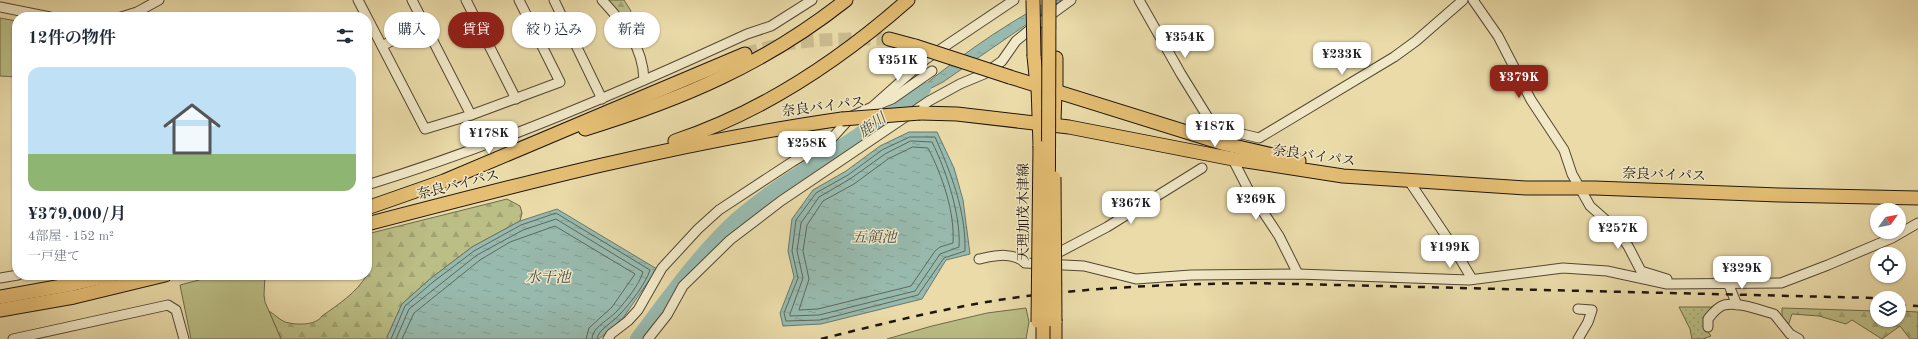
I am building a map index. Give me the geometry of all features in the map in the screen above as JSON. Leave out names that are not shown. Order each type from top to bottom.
[{"type":"highway","points":[[513,151],[641,111],[704,87],[764,57],[817,22],[846,0]]},
{"type":"highway","points":[[580,170],[685,138],[741,115],[768,101],[841,54],[908,0]]},
{"type":"highway","points":[[1033,0],[1034,56],[1037,86]]},
{"type":"highway","points":[[1042,0],[1046,321],[1048,339]]},
{"type":"highway","points":[[1043,339],[1046,321],[1049,0]]},
{"type":"highway","points":[[1056,0],[1056,92]]},
{"type":"highway","name":"奈良バイパス","points":[[889,39],[1224,144],[1288,159],[1381,173],[1409,181]]},
{"type":"highway","name":"奈良バイパス","points":[[372,206],[444,181],[745,54]]},
{"type":"highway","name":"奈良バイパス","points":[[372,223],[580,170],[749,133],[842,119],[920,113],[957,114],[1038,122],[1232,159],[1342,176],[1526,188],[1580,188],[1918,198]]},
{"type":"highway","points":[[0,297],[91,280]]},
{"type":"highway","points":[[0,310],[74,297],[144,280]]},
{"type":"main road","name":"天理加茂木津線","points":[[1037,86],[1046,321],[1056,339]]},
{"type":"main road","name":"天理加茂木津線","points":[[1037,339],[1046,321],[1056,92]]},
{"type":"street","points":[[137,12],[159,0]]},
{"type":"street","points":[[358,0],[364,12]]},
{"type":"street","points":[[412,0],[418,12]]},
{"type":"street","points":[[372,27],[425,129],[471,115],[560,82],[519,0]]},
{"type":"street","points":[[554,0],[602,99]]},
{"type":"street","points":[[602,0],[623,22],[631,37],[643,66],[644,80]]},
{"type":"street","points":[[372,183],[419,169],[520,133],[602,99],[747,34],[771,26],[812,0]]},
{"type":"street","points":[[872,106],[926,59],[1014,0]]},
{"type":"street","points":[[648,339],[666,315],[683,286],[730,240],[781,202],[929,102],[960,84],[984,74],[1002,61],[1016,41],[1071,0]]},
{"type":"street","points":[[1139,0],[1224,144],[1248,189],[1283,242],[1298,274]]},
{"type":"street","points":[[1213,127],[1259,138],[1394,57],[1416,41],[1463,0]]},
{"type":"street","points":[[1473,0],[1498,36],[1531,100],[1564,150],[1572,174],[1590,206],[1616,229],[1628,246],[1641,271],[1678,283]]},
{"type":"street","points":[[468,1],[516,99]]},
{"type":"street","points":[[0,7],[25,12]]},
{"type":"street","points":[[436,48],[471,115]]},
{"type":"street","points":[[608,339],[611,334],[628,321],[638,310],[662,268],[698,228],[735,199],[833,137],[852,116],[872,106],[892,99],[932,71]]},
{"type":"street","points":[[1046,264],[1052,256],[1107,227],[1202,168]]},
{"type":"street","points":[[1409,181],[1450,242],[1472,279]]},
{"type":"street","points":[[979,259],[1000,255],[1019,257],[1025,263],[1084,266],[1136,279],[1191,275],[1298,274],[1472,279],[1563,268],[1607,271],[1655,283],[1781,283],[1892,238],[1918,223]]},
{"type":"street","points":[[0,278],[12,276]]},
{"type":"street","points":[[1728,283],[1737,305]]},
{"type":"street","points":[[13,339],[168,305],[176,310],[184,339]]},
{"type":"street","points":[[1708,327],[1708,319],[1715,310],[1724,305],[1737,305],[1774,314],[1790,334],[1799,339]]},
{"type":"street","points":[[1578,309],[1592,310],[1588,322],[1578,339]]},
{"type":"green space","points":[[608,0],[624,0],[631,11],[619,12]]},
{"type":"green space","points":[[0,18],[12,20],[12,77],[0,76]]},
{"type":"green space","points":[[507,199],[520,206],[522,213],[520,221],[472,247],[430,279],[402,304],[387,337],[388,339],[281,339],[269,311],[285,322],[305,324],[315,322],[352,293],[364,280],[372,280],[372,233]]},
{"type":"green space","points":[[199,280],[265,280],[265,302],[281,339],[191,339],[180,285]]},
{"type":"green space","points":[[1679,307],[1714,307],[1706,329],[1711,336],[1703,339],[1692,339],[1690,329]]},
{"type":"green space","points":[[1026,308],[1029,322],[1026,339],[887,339],[932,326],[987,313]]},
{"type":"green space","points":[[1782,308],[1870,311],[1870,327],[1899,327],[1882,339],[1852,320],[1846,324],[1819,316],[1792,314],[1788,326],[1782,317]]},
{"type":"green space","points":[[1906,311],[1918,312],[1918,339],[1910,339],[1901,327],[1906,327]]},
{"type":"water","points":[[1051,0],[1062,0],[943,82],[904,102],[993,34]]},
{"type":"water","name":"五領池","points":[[909,132],[937,132],[954,168],[963,200],[970,254],[946,260],[922,299],[821,324],[783,326],[780,313],[794,277],[788,251],[792,219],[813,190],[846,171],[880,146]]},
{"type":"water","name":"水干池","points":[[557,209],[657,269],[623,318],[599,339],[388,339],[387,337],[402,304],[430,279],[472,247],[520,221]]},
{"type":"waterway","name":"鹿川","points":[[638,339],[697,262],[737,220],[765,197],[857,137],[923,89]]},
{"type":"tunnel","points":[[745,54],[781,45],[816,40],[889,39]]},
{"type":"railway","points":[[821,339],[923,314],[975,304],[1027,296],[1083,290],[1169,285],[1254,283],[1870,298]]},
{"type":"railway","points":[[1906,305],[1918,306]]}]
